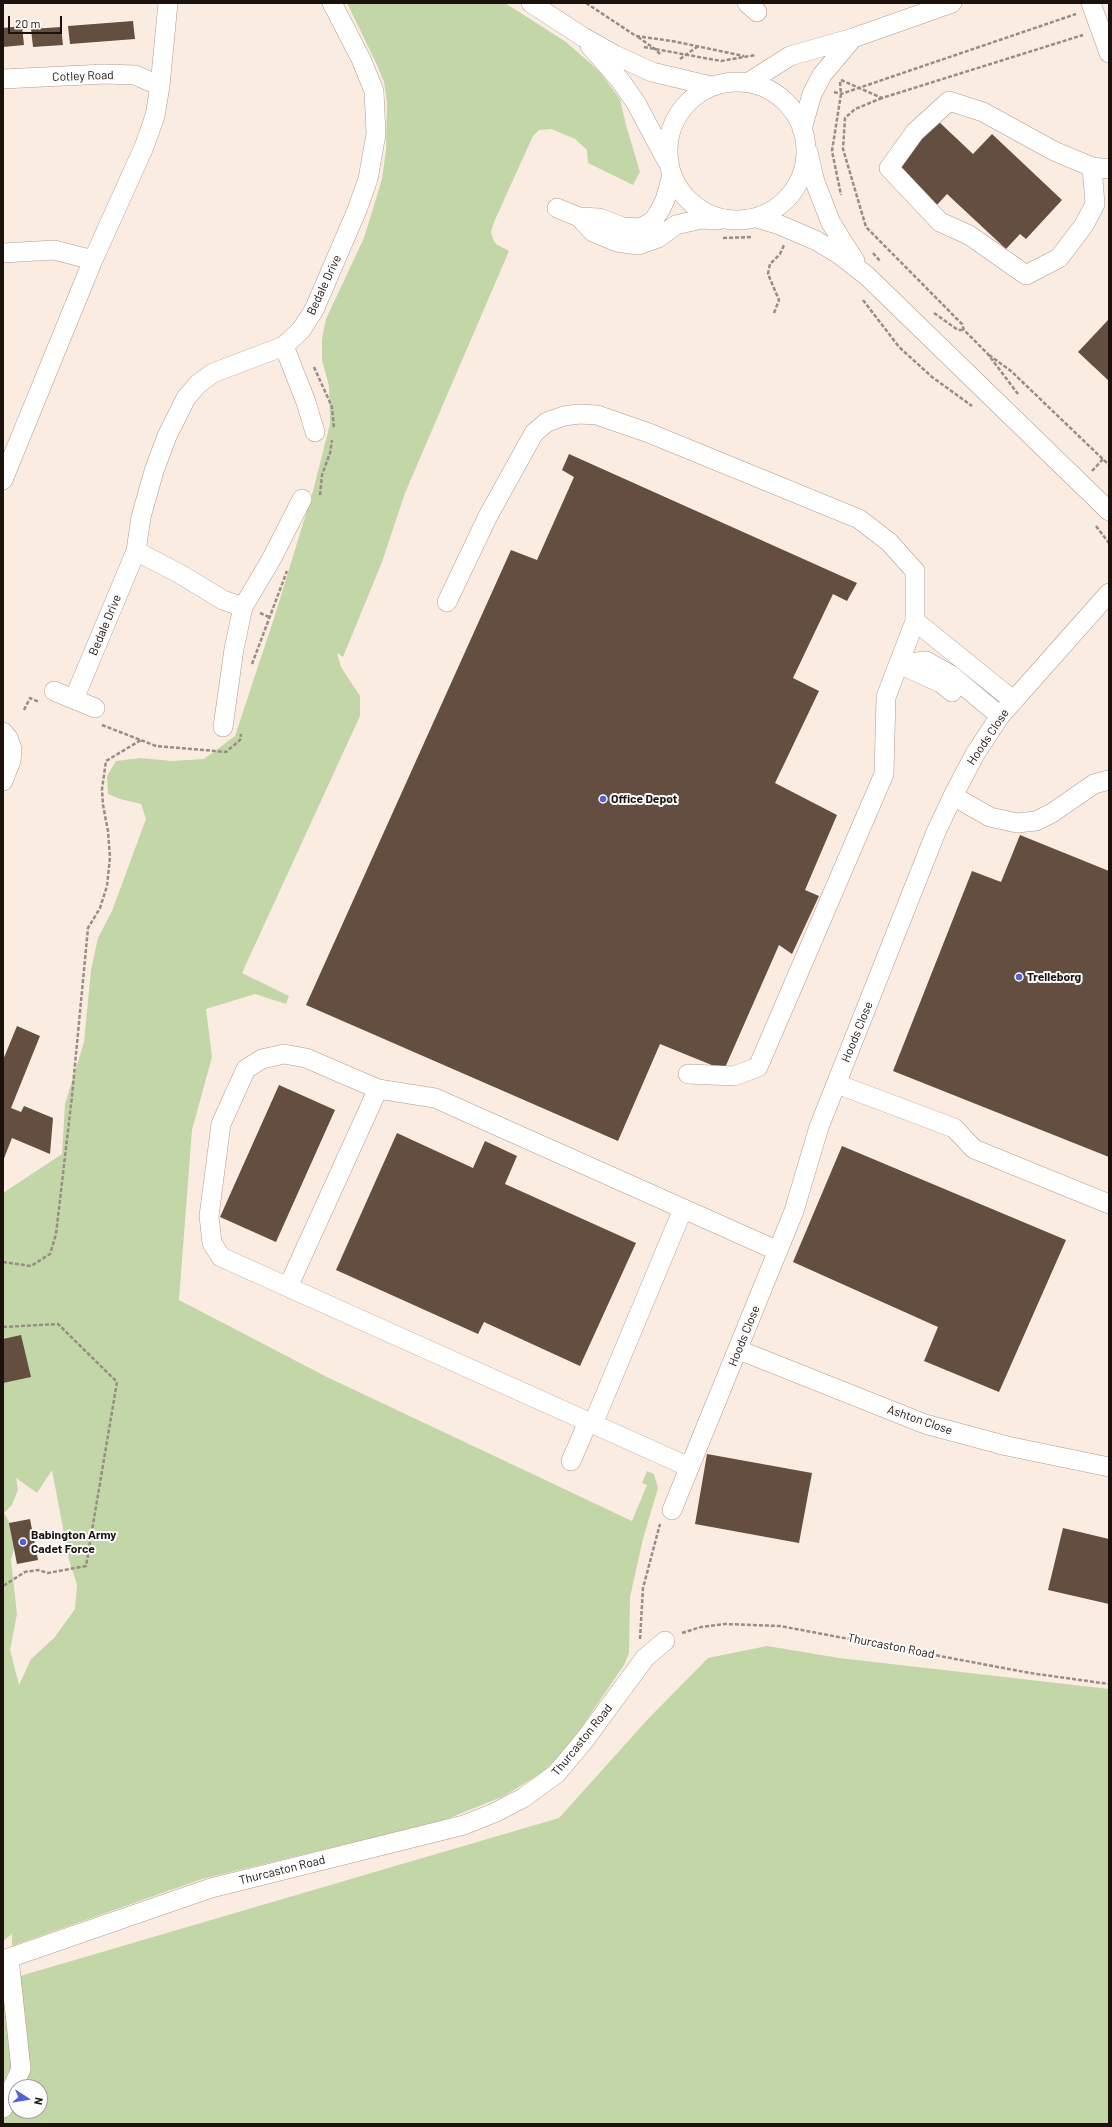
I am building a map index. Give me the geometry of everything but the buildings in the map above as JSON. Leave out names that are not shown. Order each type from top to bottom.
[{"type":"street","points":[[3,480],[10,442],[144,147],[155,116],[160,86],[168,3]]},
{"type":"street","name":"Bedale Drive","points":[[74,699],[136,551],[141,517],[154,470],[167,436],[186,398],[198,384],[213,374],[284,346],[301,330],[314,310],[358,210],[368,179],[376,134],[374,91],[361,59],[332,3]]},
{"type":"street","points":[[531,3],[583,37],[652,72],[710,86]]},
{"type":"street","points":[[749,82],[790,56],[853,38],[952,3]]},
{"type":"street","points":[[1092,6],[1109,53]]},
{"type":"street","points":[[583,37],[620,80],[636,103],[681,192],[695,206],[713,216],[732,220]]},
{"type":"street","points":[[756,218],[774,209],[789,197],[796,186],[805,161],[804,135],[812,94],[822,75],[853,38]]},
{"type":"street","name":"Cotley Road","points":[[3,79],[105,74],[135,75],[160,86]]},
{"type":"street","points":[[558,208],[579,217],[599,218],[623,227],[640,228],[652,221],[660,210],[670,170],[668,141],[676,118],[690,99],[710,86],[730,82],[749,82],[767,88],[782,98],[794,112],[804,135],[815,182],[831,223],[848,253],[867,276],[1109,511]]},
{"type":"street","points":[[949,101],[983,112],[1054,151],[1101,168],[1094,204],[1084,226],[1059,258],[1026,275],[969,235],[940,222],[889,168],[915,132],[949,101]]},
{"type":"street","points":[[579,217],[593,232],[617,242],[638,245],[658,238],[676,225],[701,219],[732,220],[756,218],[780,225],[811,238],[840,255],[867,276]]},
{"type":"street","points":[[3,253],[54,250],[93,260]]},
{"type":"street","points":[[284,346],[306,402],[315,432]]},
{"type":"street","points":[[447,602],[488,516],[534,433],[547,422],[579,414],[597,415],[649,433],[860,519],[889,542],[915,571],[915,621],[886,697],[884,774],[758,1067],[734,1076],[688,1074]]},
{"type":"street","points":[[223,727],[234,649],[242,607],[272,558],[302,499]]},
{"type":"street","points":[[136,551],[180,574],[223,600],[242,607]]},
{"type":"street","name":"Hoods Close","points":[[672,1510],[794,1211],[819,1127],[936,832],[953,796],[975,754],[997,721],[1109,593]]},
{"type":"street","points":[[915,621],[1014,701]]},
{"type":"street","points":[[898,664],[941,684],[997,721]]},
{"type":"street","points":[[54,691],[95,708]]},
{"type":"street","points":[[3,732],[8,738],[12,749],[11,761],[3,781]]},
{"type":"street","points":[[953,796],[990,817],[1017,823],[1036,821],[1052,813],[1094,784],[1109,780]]},
{"type":"street","points":[[689,1467],[221,1257],[212,1244],[209,1216],[221,1124],[246,1069],[262,1059],[284,1054],[306,1058],[378,1089],[436,1098],[778,1251]]},
{"type":"street","points":[[837,1084],[954,1128],[974,1149],[1109,1204]]},
{"type":"street","points":[[288,1287],[378,1089]]},
{"type":"street","points":[[571,1461],[590,1423],[683,1209]]},
{"type":"street","name":"Ashton Close","points":[[738,1350],[925,1424],[1007,1446],[1109,1467]]},
{"type":"street","name":"Thurcaston Road","points":[[6,1960],[211,1888],[464,1825],[494,1813],[522,1798],[556,1774],[583,1742],[645,1658],[665,1641]]},
{"type":"street","points":[[3,2108],[21,2069],[6,1960]]},
{"type":"path","points":[[586,3],[655,49],[666,60]]},
{"type":"path","points":[[841,94],[1092,6]]},
{"type":"path","points":[[1023,400],[987,353],[964,330],[962,324],[866,227],[843,149],[845,118],[855,109],[882,98],[1100,29]]},
{"type":"path","points":[[636,36],[672,41],[747,57],[721,61],[643,46]]},
{"type":"path","points":[[840,79],[841,94],[832,151],[842,197]]},
{"type":"path","points":[[858,88],[882,98]]},
{"type":"path","points":[[716,237],[754,237]]},
{"type":"path","points":[[774,313],[779,300],[768,274],[770,264],[780,254],[786,241],[780,240]]},
{"type":"path","points":[[869,249],[884,266]]},
{"type":"path","points":[[862,299],[899,348],[932,377]]},
{"type":"path","points":[[928,308],[958,330],[964,330]]},
{"type":"path","points":[[987,353],[1012,371],[1109,465]]},
{"type":"path","points":[[1094,469],[1103,459]]},
{"type":"path","points":[[1088,463],[1099,474]]},
{"type":"path","points":[[3,1262],[31,1266],[50,1254],[56,1234],[71,1111],[88,928],[100,908],[107,886],[110,857],[102,789],[106,761],[142,740]]},
{"type":"path","points":[[3,1327],[58,1324],[117,1382],[86,1566],[48,1573],[38,1570],[25,1572],[3,1586]]},
{"type":"path","points":[[645,1658],[640,1643],[643,1588],[662,1519],[672,1510]]},
{"type":"path","name":"Thurcaston Road","points":[[665,1641],[701,1627],[731,1624],[780,1626],[1030,1673],[1109,1684]]},
{"type":"green space","points":[[347,3],[505,3],[566,42],[599,71],[620,99],[640,172],[633,185],[588,163],[587,150],[575,139],[551,129],[539,130],[533,136],[494,222],[491,232],[493,239],[496,244],[509,251],[405,493],[382,562],[343,657],[337,653],[341,667],[360,696],[360,716],[242,973],[289,996],[286,1004],[255,994],[206,1009],[212,1057],[192,1130],[179,1300],[327,1377],[632,1521],[647,1485],[642,1483],[647,1471],[654,1474],[658,1488],[643,1539],[630,1597],[629,1653],[624,1665],[579,1731],[561,1754],[543,1772],[504,1796],[442,1821],[202,1879],[12,1946],[12,1934],[3,1941],[3,1193],[62,1154],[65,1104],[84,1042],[91,970],[98,938],[112,911],[146,819],[141,804],[120,799],[108,794],[107,776],[116,761],[140,758],[172,761],[204,759],[235,736],[275,615],[313,491],[330,424],[329,386],[322,360],[322,339],[326,319],[364,238],[382,179],[386,150],[387,103],[384,82]],"holes":[[[52,1470],[69,1560],[77,1585],[75,1609],[54,1638],[31,1659],[19,1685],[10,1650],[17,1614],[11,1560],[15,1544],[11,1525],[4,1513],[12,1505],[18,1490],[16,1478],[37,1493]]]},
{"type":"green space","points":[[767,1646],[839,1658],[1109,1689],[1109,2124],[3,2124],[3,1981],[559,1818],[648,1719],[708,1658]]},
{"type":"place","name":"Office Depot","points":[[603,799]]},
{"type":"place","name":"Trelleborg","points":[[1019,977]]},
{"type":"place","name":"Babington Army Cadet Force","points":[[23,1542]]}]
